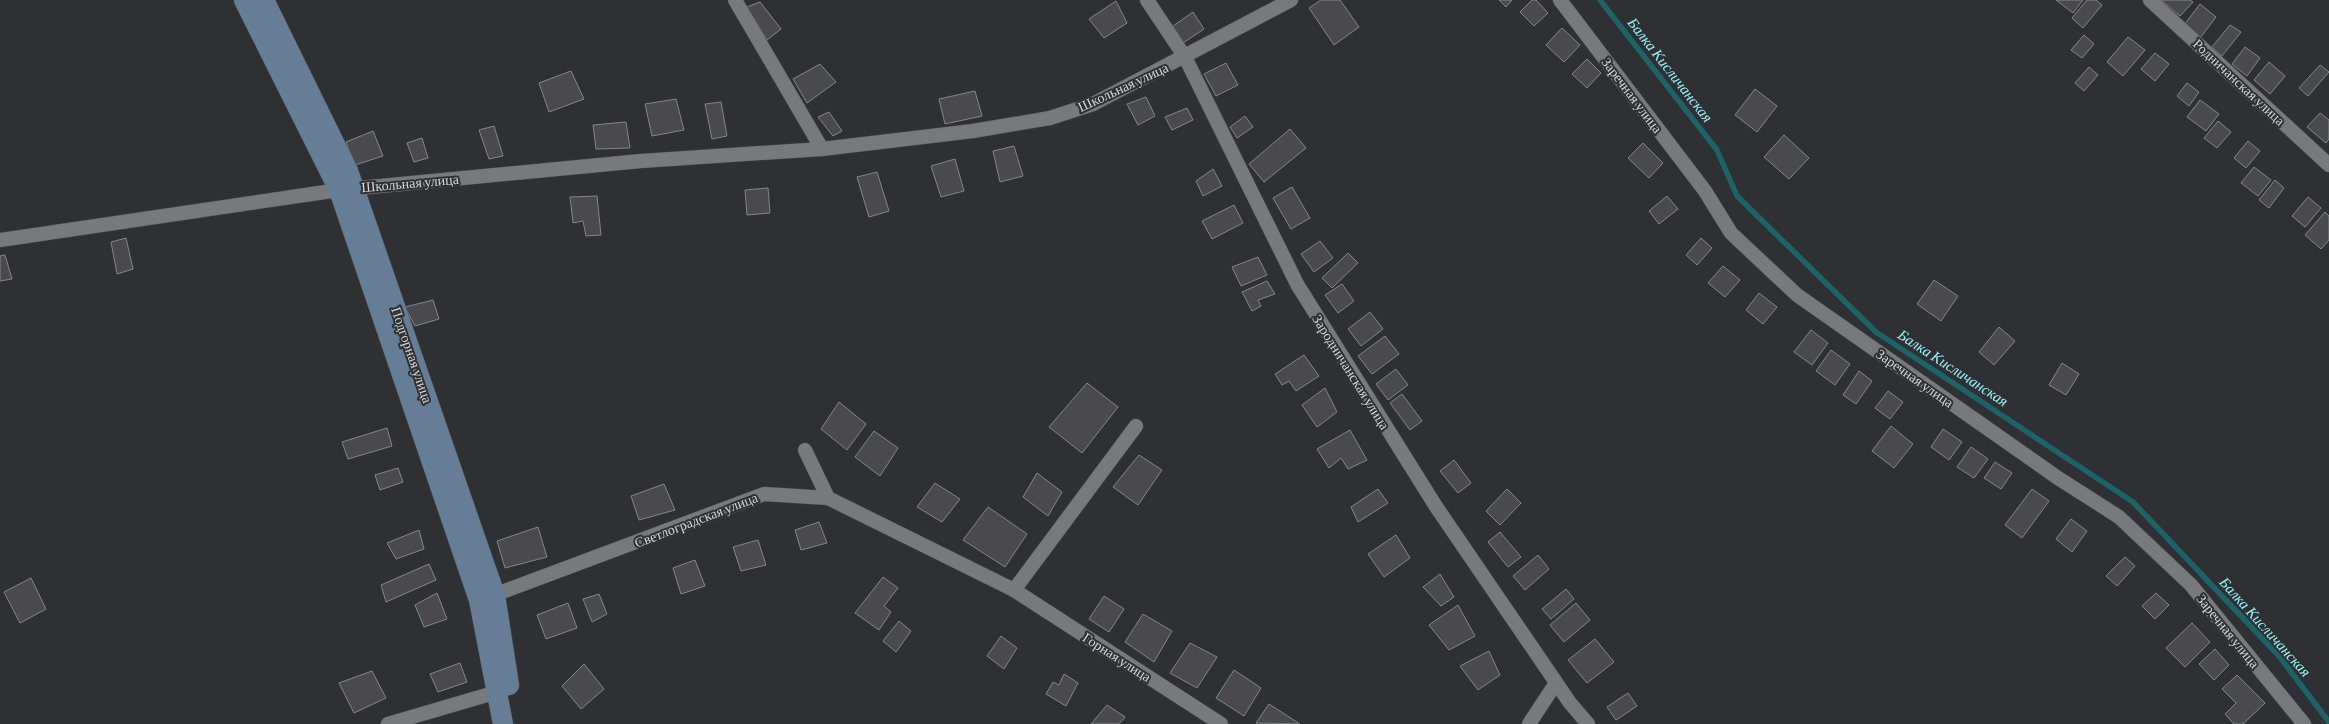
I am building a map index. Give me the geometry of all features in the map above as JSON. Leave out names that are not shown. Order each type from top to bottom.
[{"type":"street","name":"Подгорная улица","points":[[244,0],[346,189],[487,598],[503,690]]},
{"type":"street","name":"Подгорная улица","points":[[264,0],[348,171],[346,189]]},
{"type":"street","points":[[734,0],[822,150]]},
{"type":"street","name":"Зародничанская улица","points":[[1147,0],[1185,57],[1297,284],[1434,505],[1570,703],[1588,724]]},
{"type":"street","name":"Школьная улица","points":[[0,240],[346,189],[641,161],[822,150],[973,131],[1050,118],[1093,104],[1291,0]]},
{"type":"street","name":"Заречная улица","points":[[1560,0],[1705,191],[1731,233],[1797,295],[2058,478],[2119,517],[2191,585],[2304,724]]},
{"type":"street","name":"Родничанская улица","points":[[2150,0],[2329,165]]},
{"type":"street","points":[[1014,590],[1136,426]]},
{"type":"street","points":[[805,450],[828,498]]},
{"type":"street","name":"Светлоградская улица","points":[[487,598],[764,494],[828,498],[995,580]]},
{"type":"street","name":"Горная улица","points":[[995,580],[1014,590],[1220,724]]},
{"type":"street","points":[[1529,724],[1556,683]]},
{"type":"street","points":[[388,724],[503,690]]},
{"type":"street","points":[[503,690],[503,724]]},
{"type":"street","points":[[503,690],[515,724]]},
{"type":"building","points":[[1321,0],[1340,0],[1359,27],[1334,45],[1309,8]]},
{"type":"building","points":[[1499,0],[1512,0],[1506,7]]},
{"type":"building","points":[[1532,0],[1536,0],[1548,13],[1534,26],[1520,12]]},
{"type":"building","points":[[2056,0],[2083,0],[2073,13]]},
{"type":"building","points":[[2087,0],[2096,0],[2102,5],[2083,28],[2072,18]]},
{"type":"building","points":[[2161,0],[2190,0],[2193,2],[2180,16]]},
{"type":"building","points":[[1116,1],[1127,23],[1104,38],[1089,19]]},
{"type":"building","points":[[760,2],[781,29],[767,40],[747,7]]},
{"type":"building","points":[[2200,4],[2216,17],[2200,38],[2184,25]]},
{"type":"building","points":[[1193,12],[1204,29],[1183,43],[1173,26]]},
{"type":"building","points":[[2230,25],[2241,32],[2222,56],[2212,47]]},
{"type":"building","points":[[1562,28],[1580,45],[1564,62],[1546,45]]},
{"type":"building","points":[[2084,35],[2094,44],[2082,58],[2071,50]]},
{"type":"building","points":[[2128,37],[2145,50],[2123,76],[2107,62]]},
{"type":"building","points":[[2245,47],[2260,58],[2247,76],[2232,64]]},
{"type":"building","points":[[2155,53],[2169,64],[2155,81],[2141,69]]},
{"type":"building","points":[[1587,59],[1601,73],[1587,88],[1572,74]]},
{"type":"building","points":[[2269,62],[2285,76],[2270,94],[2254,80]]},
{"type":"building","points":[[1226,63],[1238,85],[1216,96],[1204,74]]},
{"type":"building","points":[[820,64],[836,82],[807,103],[793,79]]},
{"type":"building","points":[[2320,65],[2329,72],[2308,96],[2299,88]]},
{"type":"building","points":[[2089,67],[2098,75],[2084,91],[2075,83]]},
{"type":"building","points":[[571,71],[584,99],[549,112],[539,83]]},
{"type":"building","points":[[2187,83],[2199,92],[2189,106],[2177,96]]},
{"type":"building","points":[[1755,89],[1777,106],[1757,132],[1735,115]]},
{"type":"building","points":[[975,91],[982,116],[945,124],[939,99]]},
{"type":"building","points":[[1146,97],[1155,116],[1138,125],[1127,104]]},
{"type":"building","points":[[676,99],[684,130],[652,136],[645,104]]},
{"type":"building","points":[[2200,100],[2219,114],[2206,131],[2187,117]]},
{"type":"building","points":[[721,102],[727,136],[712,139],[705,104]]},
{"type":"building","points":[[1187,108],[1193,120],[1172,130],[1165,117]]},
{"type":"building","points":[[829,112],[842,131],[833,136],[818,117]]},
{"type":"building","points":[[2320,113],[2329,120],[2329,139],[2326,143],[2307,127]]},
{"type":"building","points":[[1245,116],[1253,127],[1237,138],[1230,127]]},
{"type":"building","points":[[2218,121],[2231,132],[2217,148],[2204,138]]},
{"type":"building","points":[[626,122],[630,148],[596,149],[593,125]]},
{"type":"building","points":[[494,126],[503,156],[489,159],[479,130]]},
{"type":"building","points":[[1290,129],[1306,148],[1264,182],[1249,164]]},
{"type":"building","points":[[373,131],[383,156],[355,165],[346,142]]},
{"type":"building","points":[[1784,135],[1809,158],[1789,179],[1764,157]]},
{"type":"building","points":[[422,138],[428,158],[414,162],[407,143]]},
{"type":"building","points":[[2248,141],[2260,151],[2246,168],[2234,158]]},
{"type":"building","points":[[1643,143],[1663,163],[1649,178],[1628,158]]},
{"type":"building","points":[[1014,146],[1023,176],[1000,182],[993,151]]},
{"type":"building","points":[[955,159],[964,191],[941,197],[931,166]]},
{"type":"building","points":[[2254,167],[2271,180],[2258,196],[2241,183]]},
{"type":"building","points":[[1213,169],[1222,186],[1203,196],[1196,181]]},
{"type":"building","points":[[877,172],[889,211],[869,217],[857,177]]},
{"type":"building","points":[[2275,180],[2284,188],[2269,208],[2259,200]]},
{"type":"building","points":[[1292,187],[1310,218],[1291,229],[1273,198]]},
{"type":"building","points":[[768,188],[770,213],[747,215],[745,190]]},
{"type":"building","points":[[597,196],[601,235],[586,236],[583,221],[573,223],[570,197]]},
{"type":"building","points":[[1667,196],[1678,209],[1659,224],[1649,211]]},
{"type":"building","points":[[2308,197],[2321,208],[2305,227],[2292,216]]},
{"type":"building","points":[[1234,205],[1243,223],[1212,239],[1202,221]]},
{"type":"building","points":[[2325,212],[2329,216],[2329,240],[2321,249],[2305,235]]},
{"type":"building","points":[[126,238],[133,269],[117,274],[111,242]]},
{"type":"building","points":[[1701,238],[1712,248],[1697,265],[1686,255]]},
{"type":"building","points":[[1320,241],[1333,258],[1314,272],[1301,254]]},
{"type":"building","points":[[1348,253],[1358,263],[1332,288],[1322,278]]},
{"type":"building","points":[[5,255],[12,279],[0,281],[0,256]]},
{"type":"building","points":[[1258,257],[1267,275],[1241,286],[1232,267]]},
{"type":"building","points":[[1723,266],[1740,280],[1725,297],[1708,283]]},
{"type":"building","points":[[1934,280],[1958,296],[1941,321],[1917,304]]},
{"type":"building","points":[[1267,281],[1275,294],[1258,300],[1261,306],[1252,311],[1242,292]]},
{"type":"building","points":[[1342,284],[1354,301],[1338,313],[1325,295]]},
{"type":"building","points":[[1759,293],[1777,307],[1763,324],[1746,310]]},
{"type":"building","points":[[433,300],[439,319],[415,326],[405,307]]},
{"type":"building","points":[[1370,312],[1383,329],[1361,346],[1348,329]]},
{"type":"building","points":[[1999,327],[2015,341],[1994,365],[1979,352]]},
{"type":"building","points":[[1811,330],[1828,343],[1812,365],[1794,352]]},
{"type":"building","points":[[1385,336],[1399,354],[1372,374],[1358,356]]},
{"type":"building","points":[[1831,350],[1850,364],[1835,385],[1816,371]]},
{"type":"building","points":[[1304,355],[1319,376],[1296,391],[1289,381],[1282,385],[1275,374]]},
{"type":"building","points":[[2062,363],[2079,374],[2066,395],[2049,385]]},
{"type":"building","points":[[1396,369],[1408,385],[1388,400],[1376,384]]},
{"type":"building","points":[[1859,371],[1872,381],[1856,404],[1843,395]]},
{"type":"building","points":[[1087,383],[1118,407],[1082,453],[1049,427]]},
{"type":"building","points":[[1325,388],[1337,412],[1317,427],[1302,405]]},
{"type":"building","points":[[1888,391],[1903,402],[1890,419],[1875,408]]},
{"type":"building","points":[[1402,394],[1422,421],[1410,430],[1390,403]]},
{"type":"building","points":[[839,402],[866,424],[847,450],[821,429]]},
{"type":"building","points":[[1891,426],[1913,444],[1894,468],[1872,451]]},
{"type":"building","points":[[387,428],[392,446],[348,459],[342,442]]},
{"type":"building","points":[[1943,429],[1962,442],[1949,460],[1931,447]]},
{"type":"building","points":[[1350,430],[1367,460],[1348,469],[1341,458],[1329,468],[1317,449]]},
{"type":"building","points":[[874,431],[898,448],[880,476],[855,457]]},
{"type":"building","points":[[1971,447],[1988,459],[1974,478],[1957,467]]},
{"type":"building","points":[[1139,455],[1162,470],[1138,505],[1113,487]]},
{"type":"building","points":[[1454,460],[1471,483],[1458,493],[1440,471]]},
{"type":"building","points":[[1995,462],[2012,473],[2001,489],[1984,478]]},
{"type":"building","points":[[398,468],[403,482],[380,490],[375,475]]},
{"type":"building","points":[[1037,473],[1062,492],[1048,516],[1023,497]]},
{"type":"building","points":[[935,483],[960,499],[942,522],[917,507]]},
{"type":"building","points":[[664,484],[675,510],[639,520],[631,496]]},
{"type":"building","points":[[1378,489],[1388,503],[1358,522],[1351,507]]},
{"type":"building","points":[[1507,489],[1521,503],[1500,525],[1486,511]]},
{"type":"building","points":[[2032,489],[2049,501],[2022,538],[2005,525]]},
{"type":"building","points":[[988,507],[1027,534],[1005,567],[963,540]]},
{"type":"building","points":[[2071,519],[2087,531],[2072,552],[2056,539]]},
{"type":"building","points":[[819,522],[827,543],[801,550],[795,530]]},
{"type":"building","points":[[538,527],[547,557],[505,568],[497,541]]},
{"type":"building","points":[[419,530],[424,549],[396,559],[387,543]]},
{"type":"building","points":[[1500,532],[1521,557],[1508,567],[1488,542]]},
{"type":"building","points":[[1396,535],[1410,558],[1384,577],[1368,554]]},
{"type":"building","points":[[758,540],[766,565],[741,571],[733,547]]},
{"type":"building","points":[[1538,555],[1549,569],[1525,590],[1513,576]]},
{"type":"building","points":[[2125,557],[2135,566],[2117,586],[2106,576]]},
{"type":"building","points":[[695,560],[705,586],[681,594],[673,568]]},
{"type":"building","points":[[429,564],[436,580],[386,602],[381,585]]},
{"type":"building","points":[[1440,574],[1454,597],[1441,606],[1423,587]]},
{"type":"building","points":[[883,577],[898,588],[884,606],[891,612],[879,630],[855,613]]},
{"type":"building","points":[[31,578],[46,609],[20,623],[4,592]]},
{"type":"building","points":[[1566,589],[1574,599],[1551,619],[1542,609]]},
{"type":"building","points":[[437,593],[447,619],[424,627],[415,605]]},
{"type":"building","points":[[2156,593],[2169,605],[2155,619],[2142,606]]},
{"type":"building","points":[[599,594],[607,614],[592,622],[583,599]]},
{"type":"building","points":[[1104,596],[1124,609],[1109,632],[1089,619]]},
{"type":"building","points":[[568,603],[577,628],[546,639],[537,615]]},
{"type":"building","points":[[1576,603],[1590,620],[1564,642],[1550,625]]},
{"type":"building","points":[[1458,605],[1475,636],[1449,650],[1429,625]]},
{"type":"building","points":[[1143,614],[1172,631],[1154,662],[1125,642]]},
{"type":"building","points":[[899,621],[911,631],[896,652],[883,641]]},
{"type":"building","points":[[2192,623],[2210,642],[2185,667],[2166,648]]},
{"type":"building","points":[[1001,636],[1017,648],[1004,669],[987,656]]},
{"type":"building","points":[[1595,639],[1614,662],[1587,683],[1568,660]]},
{"type":"building","points":[[1190,643],[1217,657],[1197,688],[1170,673]]},
{"type":"building","points":[[2215,649],[2229,665],[2214,680],[2199,664]]},
{"type":"building","points":[[1489,651],[1500,675],[1478,690],[1460,666]]},
{"type":"building","points":[[460,663],[467,682],[438,692],[430,674]]},
{"type":"building","points":[[584,664],[604,689],[581,709],[562,686]]},
{"type":"building","points":[[1234,670],[1261,688],[1244,716],[1216,698]]},
{"type":"building","points":[[372,671],[386,698],[354,713],[339,683]]},
{"type":"building","points":[[1064,674],[1078,683],[1066,706],[1046,694],[1053,682],[1059,685]]},
{"type":"building","points":[[2237,675],[2265,703],[2243,724],[2234,724],[2225,714],[2236,703],[2222,689]]},
{"type":"building","points":[[1628,693],[1637,706],[1616,720],[1607,707]]},
{"type":"building","points":[[1269,704],[1300,724],[1256,723]]},
{"type":"building","points":[[1107,705],[1125,717],[1119,724],[1091,724]]},
{"type":"waterway","name":"Балка Кисличанская","points":[[1600,0],[1717,150],[1737,196],[1876,332],[2133,502],[2279,656],[2329,722]]}]
